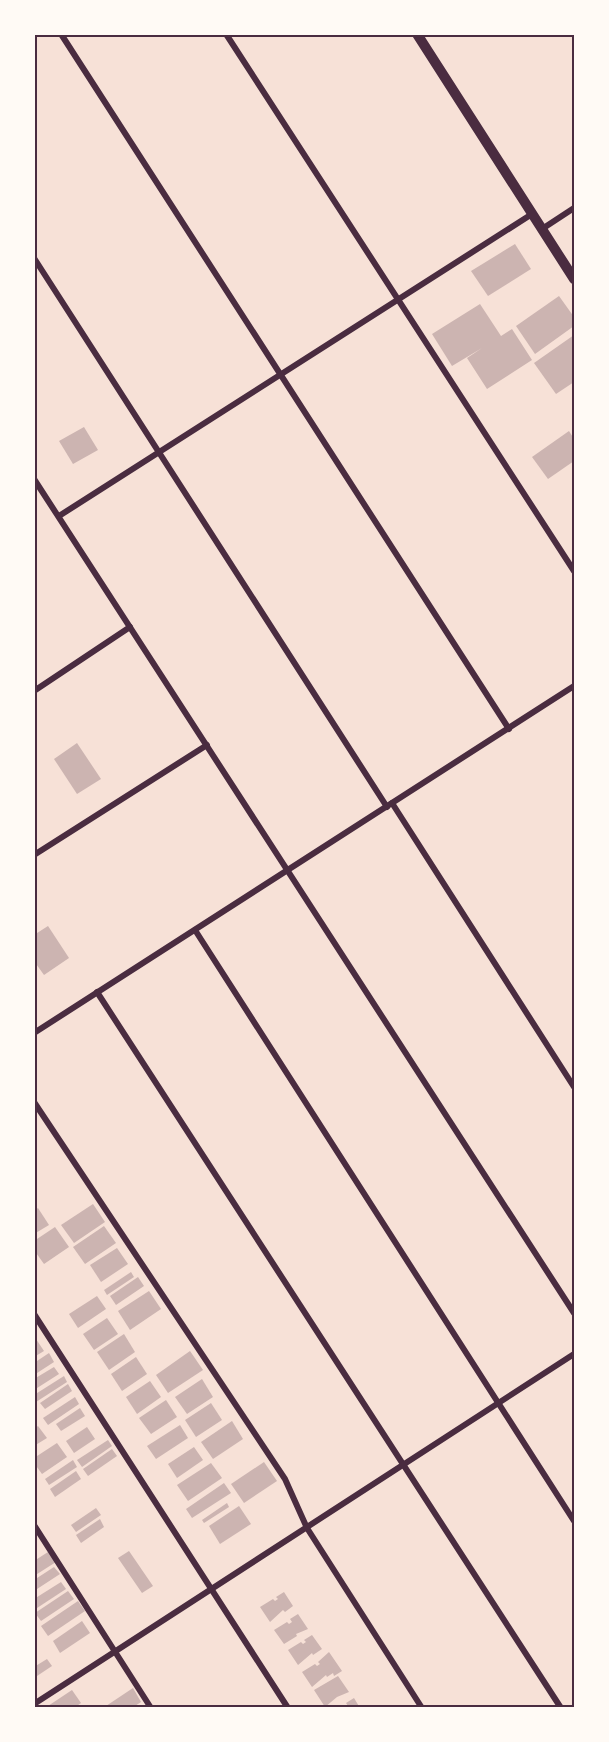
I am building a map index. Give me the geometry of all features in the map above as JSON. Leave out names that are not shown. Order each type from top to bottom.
[{"type":"street","points":[[62,34],[509,729]]},
{"type":"street","points":[[226,34],[574,571]]},
{"type":"street","points":[[417,34],[574,279]]},
{"type":"street","points":[[542,229],[574,207]]},
{"type":"street","points":[[59,516],[532,214]]},
{"type":"street","points":[[34,258],[574,1087]]},
{"type":"street","points":[[34,479],[574,1313]]},
{"type":"street","points":[[34,691],[130,627]]},
{"type":"street","points":[[34,1032],[574,686]]},
{"type":"street","points":[[34,855],[207,745]]},
{"type":"street","points":[[195,930],[574,1521]]},
{"type":"street","points":[[98,992],[561,1707]]},
{"type":"street","points":[[34,1102],[285,1479],[307,1528],[422,1707]]},
{"type":"street","points":[[34,1314],[288,1707]]},
{"type":"street","points":[[34,1704],[574,1354]]},
{"type":"street","points":[[34,1525],[151,1707]]},
{"type":"building","points":[[515,244],[531,269],[488,296],[471,271]]},
{"type":"building","points":[[559,296],[574,317],[574,326],[535,354],[516,326]]},
{"type":"building","points":[[480,304],[501,336],[512,329],[532,360],[487,389],[467,358],[482,348],[452,366],[432,334]]},
{"type":"building","points":[[574,335],[574,382],[556,394],[534,363]]},
{"type":"building","points":[[84,427],[98,450],[73,464],[59,441]]},
{"type":"building","points":[[569,431],[574,439],[574,461],[548,479],[532,457]]},
{"type":"building","points":[[77,743],[101,779],[77,794],[54,759]]},
{"type":"building","points":[[48,926],[69,958],[44,975],[34,961],[34,935]]},
{"type":"building","points":[[93,1204],[105,1222],[74,1243],[61,1225]]},
{"type":"building","points":[[38,1208],[49,1225],[34,1234],[34,1211]]},
{"type":"building","points":[[104,1226],[116,1243],[85,1264],[73,1247]]},
{"type":"building","points":[[55,1227],[69,1247],[44,1264],[34,1250],[34,1241]]},
{"type":"building","points":[[117,1248],[128,1264],[101,1282],[90,1265]]},
{"type":"building","points":[[131,1272],[134,1277],[107,1295],[104,1290]]},
{"type":"building","points":[[138,1277],[144,1286],[116,1305],[110,1296]]},
{"type":"building","points":[[149,1291],[161,1309],[130,1330],[118,1311]]},
{"type":"building","points":[[97,1296],[106,1309],[78,1328],[69,1314]]},
{"type":"building","points":[[107,1318],[118,1334],[94,1350],[83,1334]]},
{"type":"building","points":[[124,1334],[135,1352],[109,1370],[97,1352]]},
{"type":"building","points":[[34,1336],[44,1351],[34,1357]]},
{"type":"building","points":[[190,1351],[203,1370],[168,1393],[156,1375]]},
{"type":"building","points":[[49,1353],[54,1362],[34,1375],[34,1363]]},
{"type":"building","points":[[136,1357],[147,1374],[122,1391],[111,1374]]},
{"type":"building","points":[[54,1367],[59,1374],[34,1390],[34,1379]]},
{"type":"building","points":[[64,1376],[67,1382],[36,1402],[34,1395]]},
{"type":"building","points":[[202,1379],[213,1397],[187,1414],[175,1397]]},
{"type":"building","points":[[150,1381],[161,1397],[137,1414],[126,1397]]},
{"type":"building","points":[[68,1384],[72,1391],[45,1409],[40,1403]]},
{"type":"building","points":[[75,1397],[79,1404],[48,1425],[43,1418]]},
{"type":"building","points":[[166,1400],[177,1417],[151,1434],[139,1418]]},
{"type":"building","points":[[211,1403],[222,1420],[196,1437],[185,1420]]},
{"type":"building","points":[[80,1408],[85,1416],[61,1431],[56,1424]]},
{"type":"building","points":[[232,1421],[243,1439],[213,1459],[201,1442]]},
{"type":"building","points":[[180,1425],[188,1438],[156,1459],[147,1446]]},
{"type":"building","points":[[38,1426],[47,1438],[34,1446],[34,1429]]},
{"type":"building","points":[[87,1427],[95,1439],[74,1453],[66,1441]]},
{"type":"building","points":[[108,1440],[112,1446],[82,1467],[77,1460]]},
{"type":"building","points":[[57,1443],[67,1457],[42,1474],[34,1463],[34,1458]]},
{"type":"building","points":[[194,1447],[203,1460],[177,1478],[168,1464]]},
{"type":"building","points":[[112,1449],[117,1456],[88,1476],[83,1469]]},
{"type":"building","points":[[73,1460],[77,1467],[49,1485],[45,1479]]},
{"type":"building","points":[[264,1462],[277,1481],[244,1503],[231,1484]]},
{"type":"building","points":[[211,1463],[222,1478],[188,1501],[177,1485]]},
{"type":"building","points":[[76,1471],[81,1479],[55,1497],[50,1489]]},
{"type":"building","points":[[224,1483],[231,1493],[192,1518],[186,1509]]},
{"type":"building","points":[[227,1503],[229,1507],[204,1523],[202,1520]]},
{"type":"building","points":[[239,1506],[251,1524],[220,1544],[209,1526]]},
{"type":"building","points":[[96,1508],[101,1515],[76,1532],[71,1525]]},
{"type":"building","points":[[100,1519],[104,1527],[81,1543],[76,1535]]},
{"type":"building","points":[[129,1551],[153,1586],[142,1593],[118,1558]]},
{"type":"building","points":[[48,1552],[56,1562],[34,1576],[34,1561]]},
{"type":"building","points":[[54,1567],[60,1574],[34,1591],[34,1580]]},
{"type":"building","points":[[61,1582],[66,1589],[34,1610],[34,1599]]},
{"type":"building","points":[[68,1591],[74,1599],[41,1621],[35,1613]]},
{"type":"building","points":[[284,1592],[293,1606],[285,1612],[283,1610],[270,1622],[260,1607],[273,1599],[275,1601],[278,1599],[276,1597]]},
{"type":"building","points":[[78,1601],[85,1611],[48,1636],[41,1626]]},
{"type":"building","points":[[298,1614],[308,1629],[296,1634],[297,1636],[284,1644],[274,1630],[287,1622],[289,1624],[292,1622],[290,1619]]},
{"type":"building","points":[[82,1621],[90,1633],[60,1653],[53,1641]]},
{"type":"building","points":[[312,1635],[322,1649],[313,1655],[312,1653],[298,1665],[288,1650],[301,1642],[303,1644],[306,1642],[304,1640]]},
{"type":"building","points":[[329,1652],[342,1671],[334,1676],[333,1673],[327,1677],[326,1675],[312,1687],[302,1672],[315,1664],[317,1666],[320,1664],[318,1662]]},
{"type":"building","points":[[47,1659],[52,1666],[34,1678],[34,1667]]},
{"type":"building","points":[[338,1676],[349,1692],[337,1697],[325,1707],[314,1690]]},
{"type":"building","points":[[133,1688],[141,1702],[132,1708],[103,1708]]},
{"type":"building","points":[[72,1690],[81,1703],[74,1708],[45,1708]]},
{"type":"building","points":[[354,1698],[360,1708],[339,1708],[343,1705],[348,1706],[346,1703]]}]
